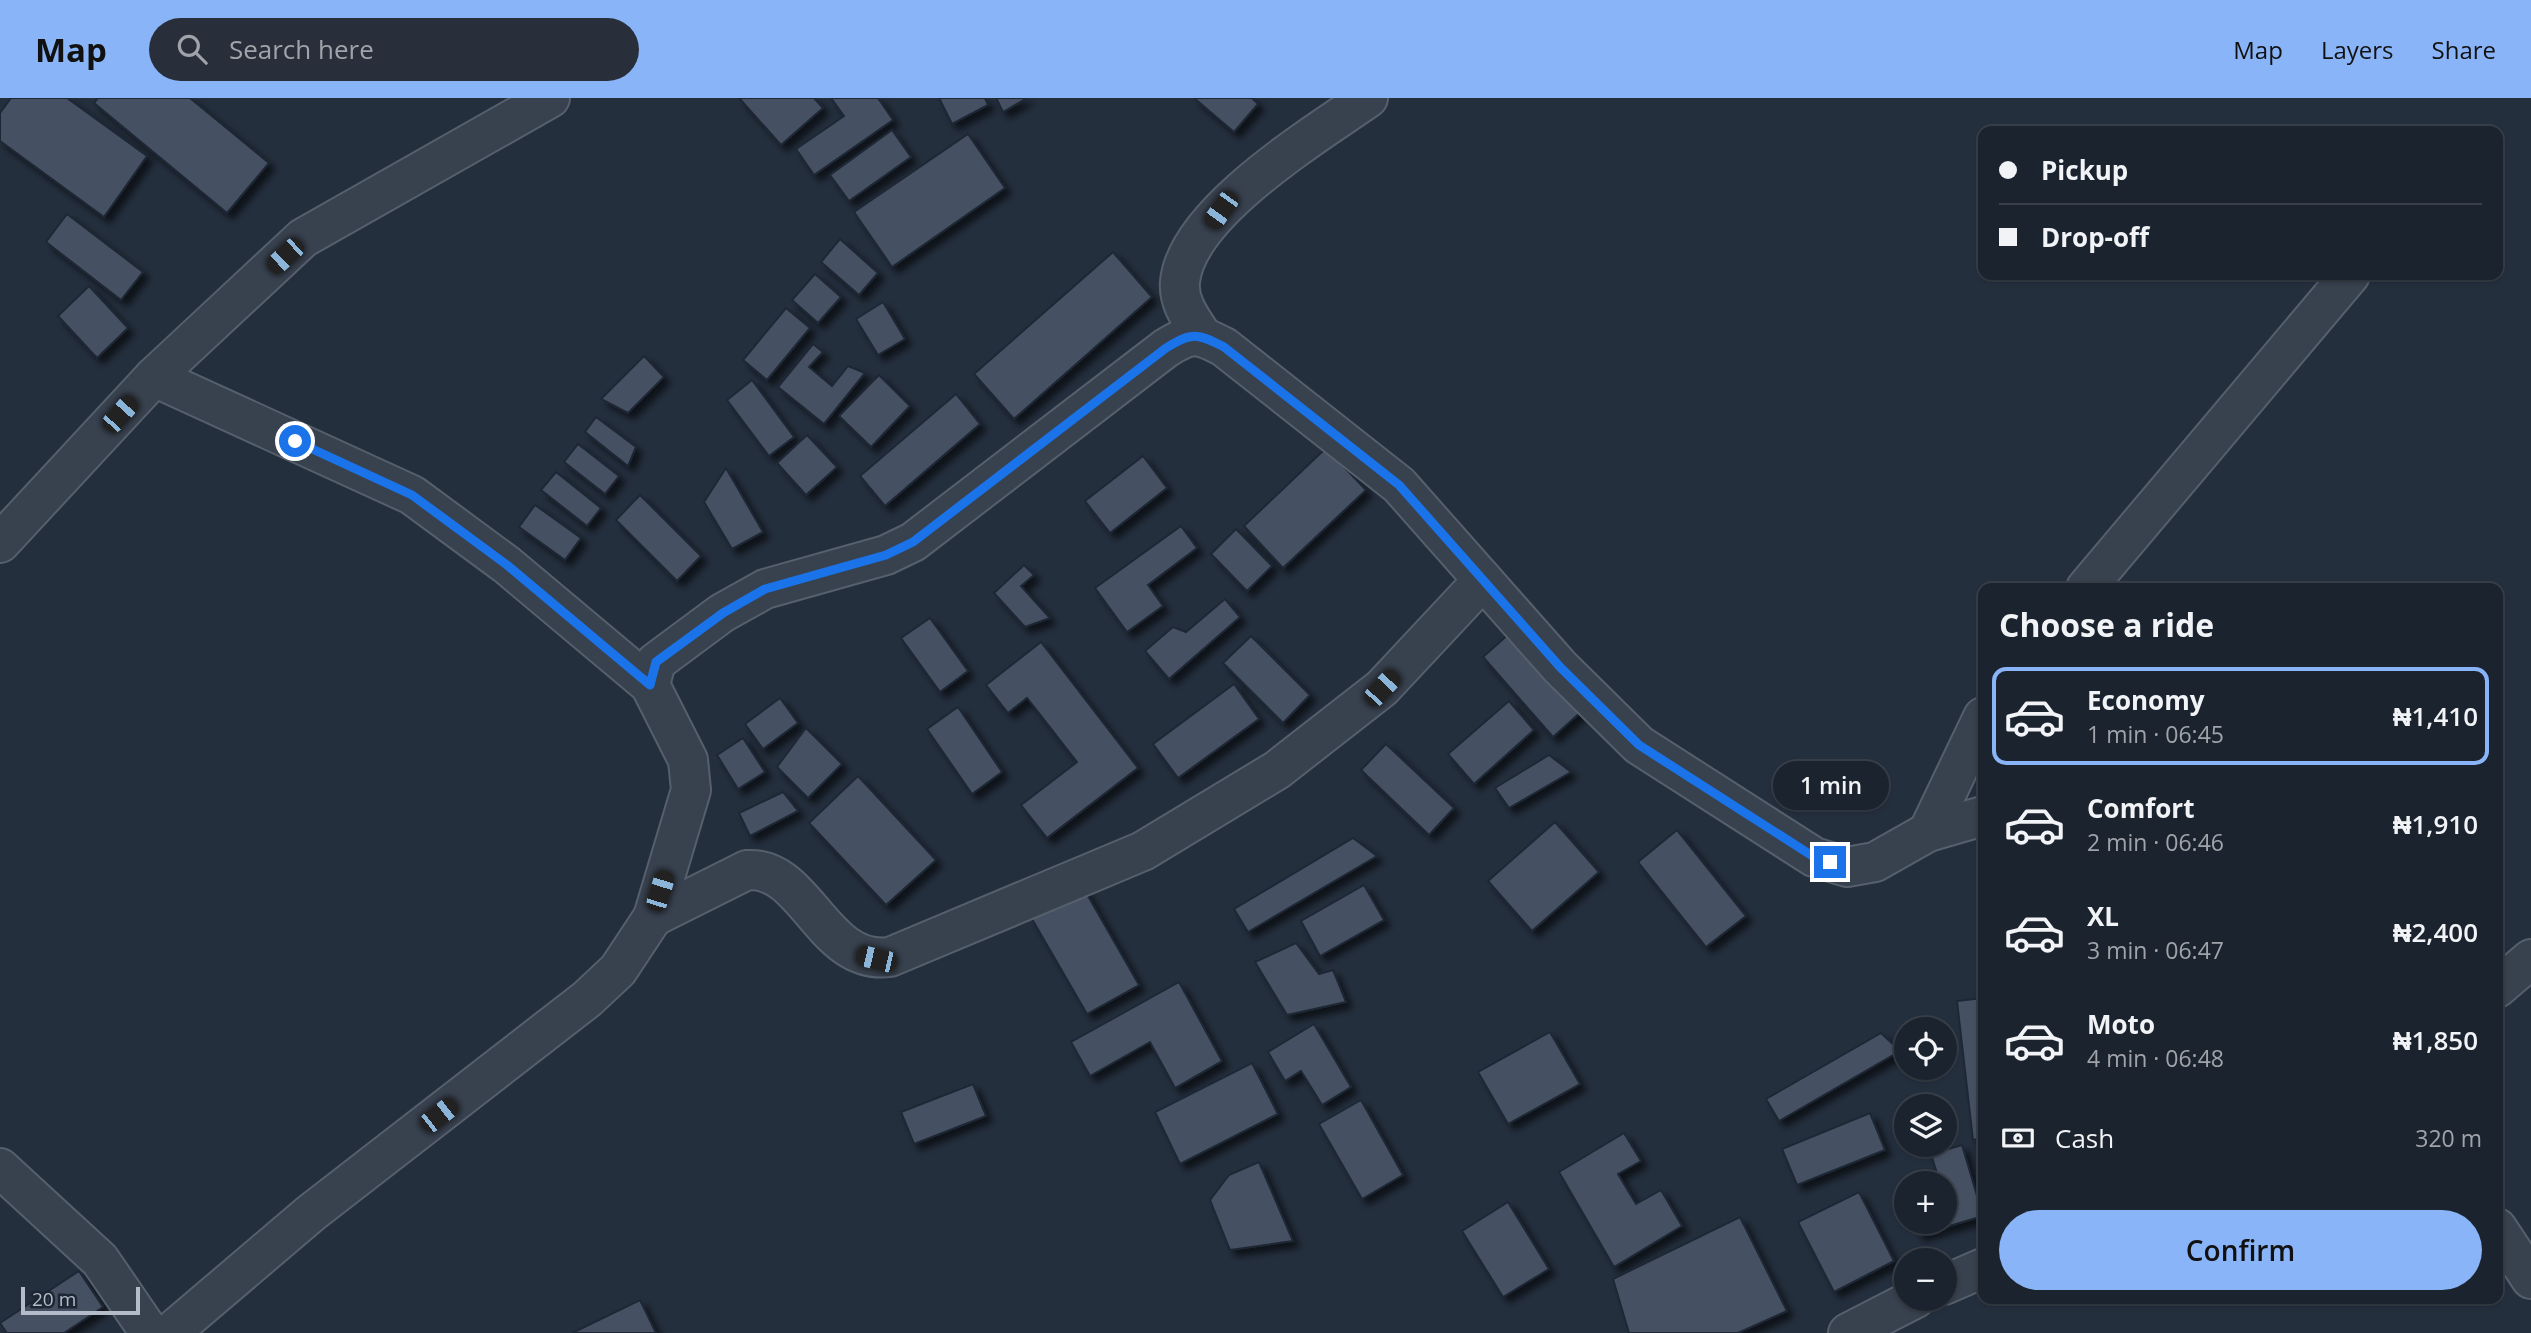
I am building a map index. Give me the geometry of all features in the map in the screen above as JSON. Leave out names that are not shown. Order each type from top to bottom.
[{"type":"street","points":[[0,544],[154,377],[303,238],[550,98]]},
{"type":"street","points":[[1202,336],[1183,301],[1180,284],[1184,261],[1221,210],[1267,167],[1368,98]]},
{"type":"street","points":[[2090,583],[2346,280]]},
{"type":"street","points":[[650,685],[656,662],[723,613],[765,589],[886,555],[913,542],[1166,348],[1186,336],[1202,336],[1224,347],[1399,485],[1560,667],[1639,745],[1814,857],[1847,867],[1875,862],[1928,832],[1978,817]]},
{"type":"street","points":[[154,377],[412,495],[507,565],[650,685],[688,760],[691,790],[653,917],[618,970],[587,999],[311,1213],[170,1333]]},
{"type":"street","points":[[653,917],[747,870],[759,869],[787,885],[839,941],[862,956],[876,959],[890,957],[1143,851],[1277,770],[1382,688],[1483,580]]},
{"type":"street","points":[[1928,832],[1978,727]]},
{"type":"street","points":[[2503,983],[2531,959]]},
{"type":"street","points":[[0,1168],[100,1260],[150,1333]]},
{"type":"street","points":[[2503,1237],[2531,1279]]},
{"type":"street","points":[[1957,1279],[1978,1270]]},
{"type":"street","points":[[1848,1333],[1894,1309]]},
{"type":"building","points":[[11,98],[67,98],[147,156],[104,217],[0,141],[0,113]]},
{"type":"building","points":[[98,98],[190,98],[269,163],[227,213],[94,103]]},
{"type":"building","points":[[739,98],[814,98],[823,108],[781,145]]},
{"type":"building","points":[[831,98],[878,98],[893,120],[814,175],[796,149],[844,116]]},
{"type":"building","points":[[939,98],[985,98],[988,105],[952,124]]},
{"type":"building","points":[[996,98],[1027,98],[1003,112]]},
{"type":"building","points":[[1194,98],[1252,98],[1258,104],[1234,132]]},
{"type":"building","points":[[892,130],[911,157],[849,201],[830,175]]},
{"type":"building","points":[[968,134],[1005,188],[892,267],[854,212]]},
{"type":"building","points":[[67,214],[143,272],[121,300],[46,242]]},
{"type":"building","points":[[840,239],[878,273],[859,295],[821,262]]},
{"type":"building","points":[[1113,252],[1152,297],[1014,419],[974,374]]},
{"type":"building","points":[[815,274],[841,297],[818,323],[792,300]]},
{"type":"building","points":[[89,286],[128,328],[97,358],[58,316]]},
{"type":"building","points":[[883,302],[905,339],[878,355],[856,319]]},
{"type":"building","points":[[786,308],[810,328],[767,380],[743,360]]},
{"type":"building","points":[[813,344],[823,352],[809,367],[832,386],[848,366],[865,373],[824,424],[778,387]]},
{"type":"building","points":[[644,356],[664,377],[628,413],[601,399]]},
{"type":"building","points":[[879,375],[910,406],[871,447],[839,416]]},
{"type":"building","points":[[752,380],[794,437],[769,456],[727,400]]},
{"type":"building","points":[[956,394],[980,424],[885,506],[860,476]]},
{"type":"building","points":[[596,417],[636,447],[628,466],[585,432]]},
{"type":"building","points":[[807,435],[837,467],[806,495],[777,463]]},
{"type":"building","points":[[578,444],[619,476],[605,494],[564,462]]},
{"type":"building","points":[[1326,448],[1366,490],[1283,568],[1244,526]]},
{"type":"building","points":[[1143,456],[1167,488],[1110,533],[1085,501]]},
{"type":"building","points":[[726,468],[763,532],[732,549],[704,502]]},
{"type":"building","points":[[556,472],[601,508],[587,526],[541,490]]},
{"type":"building","points":[[640,495],[701,556],[677,581],[616,520]]},
{"type":"building","points":[[535,505],[581,538],[565,560],[519,527]]},
{"type":"building","points":[[1181,526],[1197,548],[1148,585],[1163,606],[1127,632],[1095,588]]},
{"type":"building","points":[[1236,529],[1272,566],[1247,591],[1211,554]]},
{"type":"building","points":[[1024,565],[1034,575],[1021,586],[1050,618],[1025,627],[994,593]]},
{"type":"building","points":[[1225,599],[1240,617],[1169,679],[1145,651],[1173,627],[1186,632]]},
{"type":"building","points":[[930,618],[968,671],[940,692],[901,638]]},
{"type":"building","points":[[1511,632],[1582,711],[1553,737],[1483,657]]},
{"type":"building","points":[[1251,636],[1310,695],[1283,723],[1223,663]]},
{"type":"building","points":[[1041,642],[1138,768],[1047,838],[1021,805],[1077,762],[1027,698],[1008,713],[986,685]]},
{"type":"building","points":[[1234,684],[1259,719],[1178,778],[1153,744]]},
{"type":"building","points":[[780,698],[798,723],[763,749],[745,724]]},
{"type":"building","points":[[1509,701],[1534,730],[1474,784],[1448,754]]},
{"type":"building","points":[[958,707],[1002,772],[972,794],[927,729]]},
{"type":"building","points":[[806,728],[842,764],[808,798],[777,767]]},
{"type":"building","points":[[743,738],[765,772],[738,789],[717,755]]},
{"type":"building","points":[[1386,744],[1454,808],[1429,835],[1361,770]]},
{"type":"building","points":[[1549,755],[1571,772],[1509,808],[1495,788]]},
{"type":"building","points":[[858,776],[936,860],[886,905],[809,823]]},
{"type":"building","points":[[783,792],[798,811],[750,836],[739,813]]},
{"type":"building","points":[[1555,822],[1599,872],[1532,931],[1488,881]]},
{"type":"building","points":[[1677,830],[1746,916],[1706,947],[1638,862]]},
{"type":"building","points":[[1353,838],[1377,856],[1248,932],[1234,909]]},
{"type":"building","points":[[1364,885],[1384,920],[1320,956],[1301,921]]},
{"type":"building","points":[[1084,889],[1139,985],[1087,1014],[1032,919]]},
{"type":"building","points":[[1296,943],[1319,974],[1333,970],[1346,1002],[1287,1015],[1255,962]]},
{"type":"building","points":[[1179,982],[1222,1061],[1175,1088],[1150,1042],[1090,1076],[1071,1042]]},
{"type":"building","points":[[1978,999],[1978,1139],[1973,1140],[1957,1001]]},
{"type":"building","points":[[1314,1024],[1351,1087],[1322,1105],[1301,1071],[1285,1081],[1268,1052]]},
{"type":"building","points":[[1550,1032],[1580,1084],[1508,1124],[1478,1072]]},
{"type":"building","points":[[1881,1033],[1894,1045],[1894,1054],[1779,1121],[1766,1099]]},
{"type":"building","points":[[1252,1063],[1278,1114],[1180,1164],[1155,1112]]},
{"type":"building","points":[[973,1084],[986,1116],[914,1144],[901,1112]]},
{"type":"building","points":[[1361,1100],[1403,1175],[1362,1199],[1319,1124]]},
{"type":"building","points":[[1870,1113],[1885,1150],[1797,1185],[1782,1149]]},
{"type":"building","points":[[1624,1133],[1641,1161],[1618,1174],[1636,1204],[1661,1190],[1682,1226],[1614,1267],[1559,1172]]},
{"type":"building","points":[[1962,1145],[1978,1199],[1978,1217],[1957,1224],[1957,1171],[1936,1171],[1932,1157],[1957,1157],[1957,1146]]},
{"type":"building","points":[[1259,1162],[1293,1241],[1230,1250],[1210,1200],[1229,1175]]},
{"type":"building","points":[[1859,1192],[1894,1261],[1834,1292],[1798,1222]]},
{"type":"building","points":[[1508,1202],[1549,1269],[1503,1297],[1462,1231]]},
{"type":"building","points":[[1740,1217],[1787,1311],[1738,1333],[1629,1333],[1613,1279]]},
{"type":"building","points":[[79,1271],[103,1307],[64,1333],[7,1333],[0,1323]]},
{"type":"building","points":[[640,1300],[656,1333],[572,1333]]},
{"type":"route","points":[[295,441],[412,495],[507,565],[650,685],[656,662],[723,613],[765,589],[886,555],[913,542],[1166,348],[1186,336],[1202,336],[1224,347],[1323,422],[1399,485],[1560,667],[1639,745],[1814,857],[1830,862]]}]
